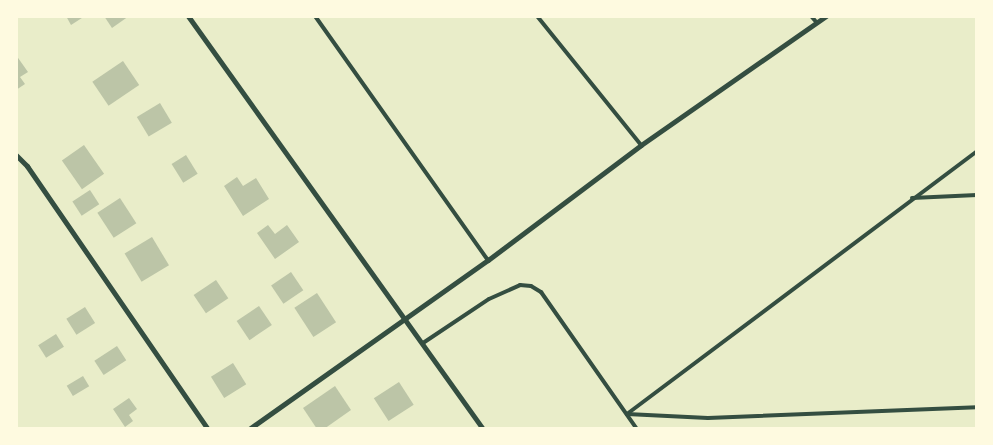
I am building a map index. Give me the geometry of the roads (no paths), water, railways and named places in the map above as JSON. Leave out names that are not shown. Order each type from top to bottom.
[{"type":"street","points":[[188,16],[484,429]]},
{"type":"street","points":[[249,429],[488,260],[642,145],[826,16]]},
{"type":"street","points":[[16,155],[28,166],[208,429]]},
{"type":"lane","points":[[315,16],[488,260]]},
{"type":"lane","points":[[537,16],[642,145]]},
{"type":"lane","points":[[811,16],[816,23]]},
{"type":"lane","points":[[627,414],[911,198],[977,151]]},
{"type":"lane","points":[[911,198],[977,195]]},
{"type":"lane","points":[[423,343],[489,299],[520,285],[531,286],[541,292],[637,429]]},
{"type":"lane","points":[[627,414],[708,418],[977,407]]}]
